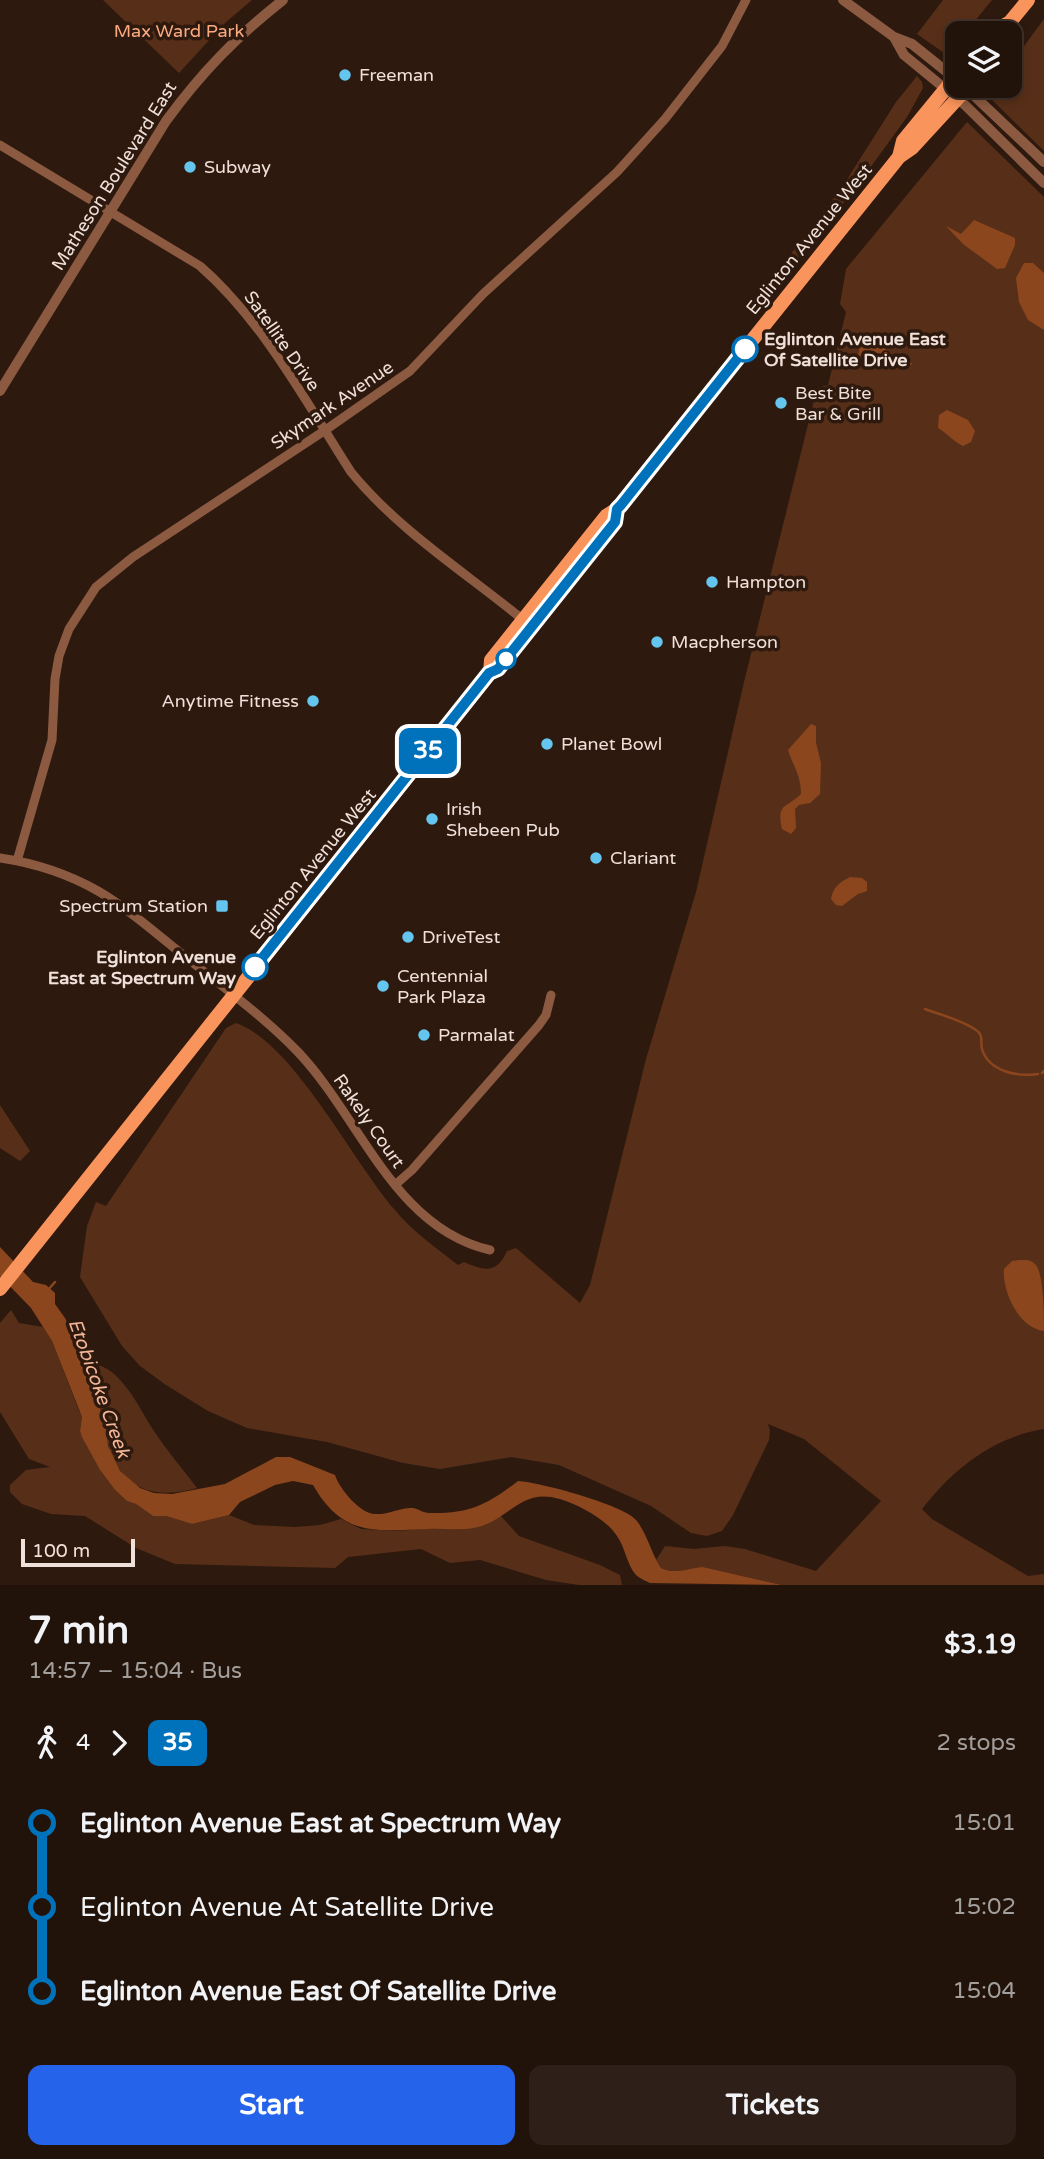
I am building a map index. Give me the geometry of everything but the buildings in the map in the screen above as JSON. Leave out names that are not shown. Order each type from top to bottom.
[{"type":"main road","points":[[1014,21],[1028,0]]},
{"type":"main road","name":"Eglinton Avenue West","points":[[0,1289],[489,673],[498,669],[527,624],[606,516],[617,509],[899,157],[912,148],[949,98]]},
{"type":"street","name":"Matheson Boulevard East","points":[[0,391],[166,121],[227,47],[283,0]]},
{"type":"street","name":"Skymark Avenue","points":[[17,861],[52,740],[59,656],[69,629],[88,597],[106,578],[133,557],[410,371],[483,293],[617,172],[665,119],[722,46],[746,0]]},
{"type":"street","points":[[843,0],[894,37],[912,44],[945,74]]},
{"type":"street","points":[[969,98],[1044,183]]},
{"type":"street","points":[[972,98],[1044,162]]},
{"type":"street","name":"Satellite Drive","points":[[0,145],[201,266],[215,278],[244,309],[351,472],[369,494],[407,528],[527,624]]},
{"type":"street","name":"Rakely Court","points":[[0,859],[17,861],[70,877],[99,891],[276,1030],[301,1055],[395,1185],[434,1224],[453,1238],[490,1250]]},
{"type":"street","points":[[395,1185],[412,1170],[539,1025],[546,1015],[551,995]]},
{"type":"green space","name":"Max Ward Park","points":[[103,0],[252,0],[225,23],[179,73]]},
{"type":"green space","points":[[943,0],[992,0],[975,21],[945,21],[945,54],[917,34]]},
{"type":"green space","points":[[1044,19],[1044,151],[990,98],[1022,98],[1022,49]]},
{"type":"green space","points":[[917,76],[923,88],[907,117],[854,190],[780,282],[773,277],[841,189],[896,102]]},
{"type":"green space","points":[[967,122],[1044,197],[1044,1429],[1025,1433],[991,1447],[961,1468],[922,1509],[932,1519],[1028,1576],[1044,1574],[1044,1585],[782,1585],[703,1567],[677,1571],[661,1568],[656,1560],[665,1546],[694,1549],[725,1546],[745,1549],[816,1571],[881,1501],[804,1439],[768,1424],[769,1440],[733,1515],[722,1531],[707,1536],[691,1533],[651,1506],[559,1465],[511,1457],[440,1469],[403,1463],[327,1442],[247,1428],[208,1411],[140,1366],[122,1346],[80,1277],[87,1226],[96,1202],[106,1206],[226,1028],[236,1023],[257,1035],[279,1054],[300,1078],[377,1188],[401,1217],[424,1238],[458,1265],[464,1262],[484,1269],[499,1264],[507,1251],[516,1248],[580,1303],[590,1285],[646,1059],[696,892],[744,682],[817,388],[828,385],[846,312],[840,304],[846,269]]},
{"type":"green space","points":[[0,1105],[30,1151],[20,1161],[0,1148]]},
{"type":"green space","points":[[11,1310],[19,1323],[43,1327],[52,1341],[82,1417],[80,1431],[100,1470],[127,1501],[153,1516],[166,1516],[192,1524],[229,1515],[254,1525],[295,1527],[320,1525],[341,1519],[361,1529],[395,1531],[485,1525],[500,1515],[519,1536],[600,1565],[620,1575],[622,1585],[579,1585],[546,1580],[480,1560],[450,1563],[421,1549],[348,1557],[335,1568],[175,1564],[136,1548],[85,1516],[51,1514],[22,1504],[10,1492],[10,1485],[26,1470],[50,1467],[29,1459],[0,1412],[0,1323]]},
{"type":"green space","points":[[84,1361],[97,1364],[118,1378],[197,1488],[167,1493],[154,1491],[141,1488],[121,1472],[113,1460],[106,1428]]},
{"type":"shaded area","points":[[974,220],[1015,238],[1015,245],[1005,268],[997,269],[963,244],[946,226],[961,234]]},
{"type":"shaded area","points":[[1024,263],[1033,263],[1044,273],[1044,330],[1028,320],[1019,302],[1016,278]]},
{"type":"shaded area","points":[[866,335],[876,336],[884,348],[897,358],[912,363],[909,368],[881,354],[858,356],[861,339]]},
{"type":"shaded area","points":[[947,410],[968,420],[975,431],[971,442],[963,446],[938,428],[939,415]]},
{"type":"shaded area","points":[[811,724],[816,726],[816,743],[821,763],[820,794],[810,803],[799,805],[795,809],[796,828],[791,834],[782,829],[780,815],[784,807],[801,794],[801,787],[788,750]]},
{"type":"shaded area","points":[[850,877],[862,878],[867,882],[867,891],[842,906],[836,905],[831,899],[833,891]]},
{"type":"shaded area","name":"Etobicoke Creek","points":[[0,1247],[33,1282],[46,1285],[55,1293],[55,1304],[71,1330],[73,1345],[92,1380],[108,1446],[120,1471],[140,1488],[154,1493],[172,1494],[225,1484],[276,1457],[290,1457],[335,1475],[345,1493],[357,1505],[369,1513],[380,1514],[408,1508],[429,1513],[467,1510],[487,1502],[518,1481],[529,1482],[580,1495],[628,1514],[640,1525],[661,1568],[677,1571],[703,1567],[782,1585],[650,1583],[633,1571],[620,1540],[606,1524],[575,1505],[548,1497],[529,1499],[497,1519],[473,1528],[376,1530],[349,1522],[324,1502],[313,1485],[293,1481],[275,1485],[240,1502],[229,1515],[192,1524],[166,1516],[153,1516],[127,1501],[100,1470],[82,1437],[82,1417],[52,1341],[31,1308],[0,1276]]},
{"type":"shaded area","points":[[1012,1261],[1032,1261],[1038,1269],[1043,1296],[1044,1331],[1027,1323],[1009,1298],[1004,1269]]},
{"type":"waterway","points":[[925,1009],[970,1026],[978,1032],[986,1057],[998,1068],[1022,1075],[1038,1074]]},
{"type":"waterway","points":[[48,1290],[55,1282]]},
{"type":"bus line","name":"35","points":[[255,967],[489,673],[498,669],[615,522],[617,509],[745,349]]},
{"type":"place","name":"Freeman","points":[[345,75]]},
{"type":"place","name":"Subway","points":[[190,167]]},
{"type":"place","name":"Eglinton Avenue East Of Satellite Drive","points":[[745,349]]},
{"type":"place","name":"Best Bite Bar & Grill","points":[[781,403]]},
{"type":"place","name":"Hampton","points":[[712,582]]},
{"type":"place","name":"Macpherson","points":[[657,642]]},
{"type":"place","name":"Anytime Fitness","points":[[313,701]]},
{"type":"place","name":"Planet Bowl","points":[[547,744]]},
{"type":"place","name":"Irish Shebeen Pub","points":[[432,819]]},
{"type":"place","name":"Clariant","points":[[596,858]]},
{"type":"place","name":"Spectrum Station","points":[[222,906]]},
{"type":"place","name":"DriveTest","points":[[408,937]]},
{"type":"place","name":"Eglinton Avenue East at Spectrum Way","points":[[255,967]]},
{"type":"place","name":"Centennial Park Plaza","points":[[383,986]]},
{"type":"place","name":"Parmalat","points":[[424,1035]]}]
